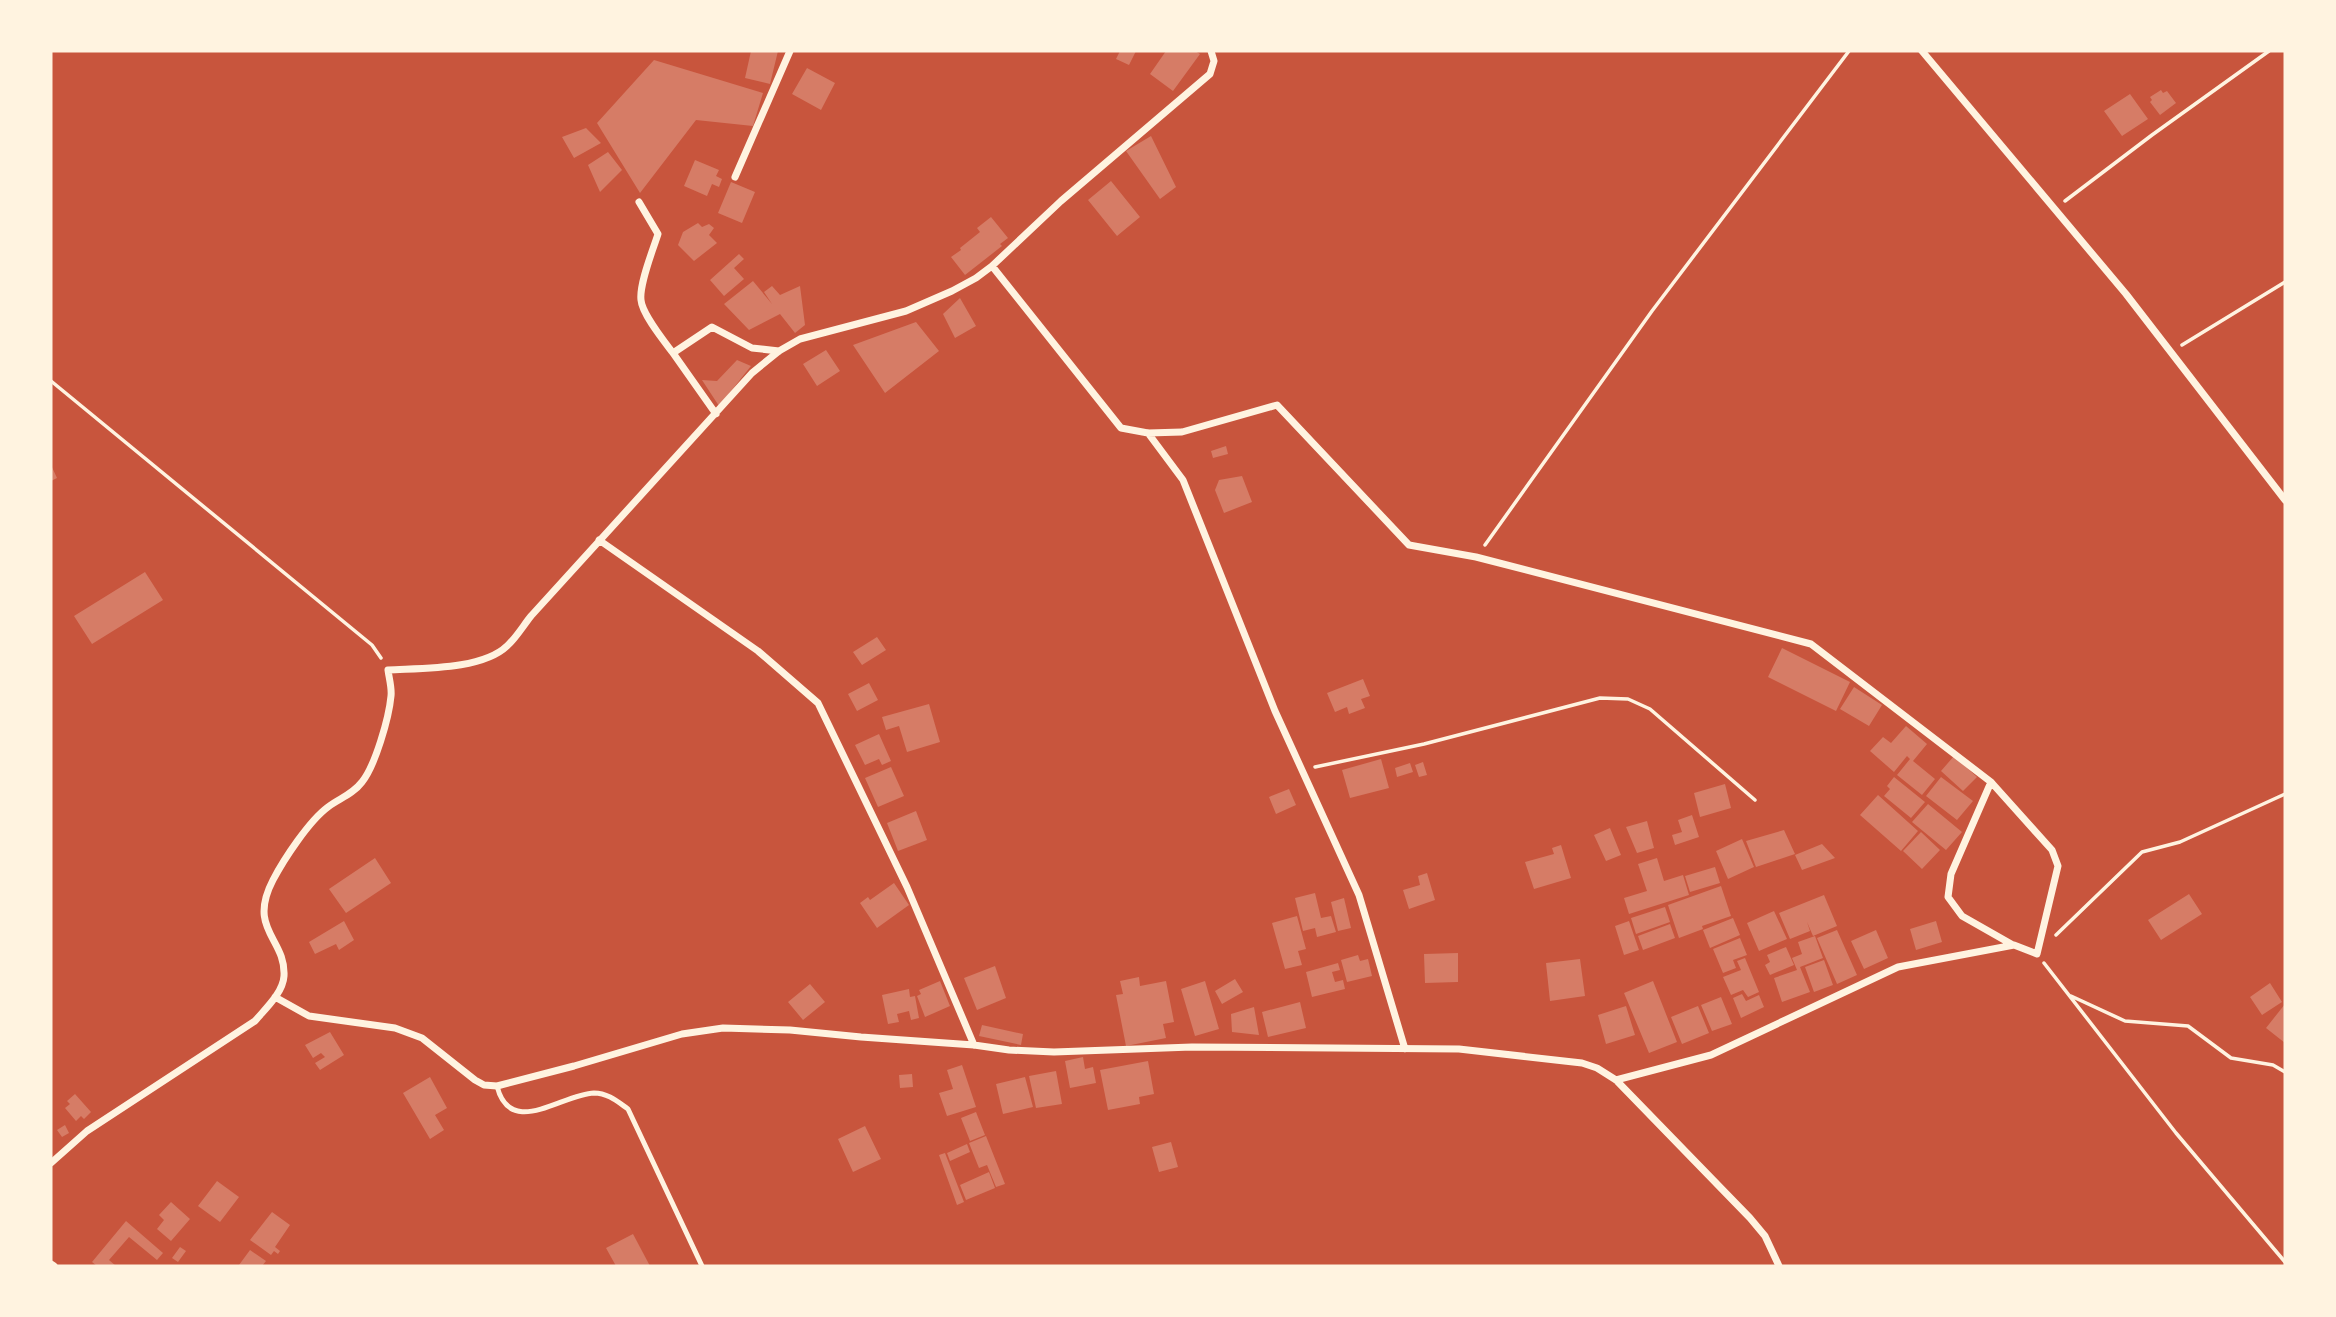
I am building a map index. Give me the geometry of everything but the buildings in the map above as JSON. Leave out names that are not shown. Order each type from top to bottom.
[{"type":"street","points":[[735,177],[790,51]]},
{"type":"street","points":[[51,1163],[87,1131],[255,1021],[275,997],[284,978],[282,958],[266,929],[263,908],[272,881],[312,822],[328,807],[348,797],[364,781],[382,737],[392,695],[388,670],[463,664],[498,653],[752,373],[779,351],[800,339],[906,311],[952,291],[992,266],[1061,201],[1210,74],[1214,61],[1211,51]]},
{"type":"street","points":[[1922,51],[2007,154],[2056,208],[2172,351],[2285,500]]},
{"type":"street","points":[[639,202],[658,234],[640,301],[655,330],[716,414]]},
{"type":"street","points":[[992,266],[1121,428],[1148,433],[1182,432],[1277,405],[1409,544],[1476,557],[1811,644],[1991,782],[2052,850],[2058,866],[2037,954],[2014,945],[1962,916],[1948,897],[1951,874],[1991,782]]},
{"type":"street","points":[[673,353],[712,327],[752,348],[779,351]]},
{"type":"street","points":[[1148,433],[1183,480],[1275,711],[1359,895],[1405,1049]]},
{"type":"street","points":[[599,540],[758,651],[818,703],[907,887],[974,1045]]},
{"type":"street","points":[[1616,1080],[1711,1055],[1898,967],[2014,945]]},
{"type":"street","points":[[275,997],[309,1016],[395,1028],[422,1038],[475,1080],[484,1085],[497,1086],[682,1034],[723,1028],[780,1029],[1054,1052],[1192,1047],[1459,1049],[1582,1063],[1597,1068],[1616,1080],[1765,1236],[1779,1266]]},
{"type":"lane","points":[[497,1086],[500,1098],[514,1109],[528,1114],[594,1093],[610,1096],[628,1109],[702,1266]]},
{"type":"path","points":[[1476,557],[1652,311],[1849,51]]},
{"type":"path","points":[[2056,208],[2269,51]]},
{"type":"path","points":[[2172,351],[2285,282]]},
{"type":"path","points":[[51,381],[372,645],[388,670]]},
{"type":"path","points":[[1302,769],[1424,744],[1600,698],[1628,699],[1650,709],[1755,800]]},
{"type":"path","points":[[2056,935],[2142,852],[2180,842],[2285,794]]},
{"type":"path","points":[[2037,954],[2176,1133],[2285,1262]]},
{"type":"path","points":[[2069,995],[2125,1021],[2188,1026],[2231,1058],[2273,1065],[2285,1072]]}]
